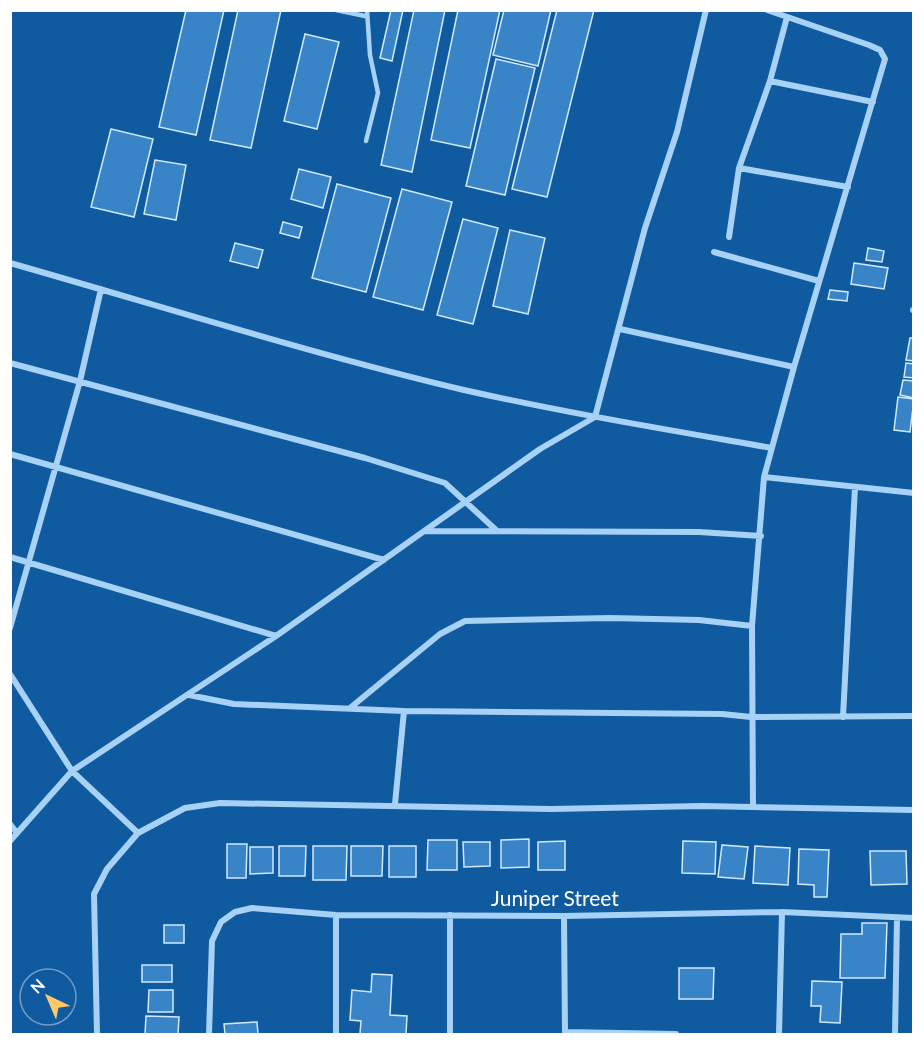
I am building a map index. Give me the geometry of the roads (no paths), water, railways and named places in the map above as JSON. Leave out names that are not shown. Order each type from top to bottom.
[{"type":"street","points":[[10,841],[72,771],[276,636],[540,449],[595,417],[645,228],[677,132],[706,10]]},
{"type":"street","points":[[753,806],[752,626],[764,477],[885,59],[880,50],[767,10]]},
{"type":"street","points":[[729,237],[739,168],[770,81],[787,17]]},
{"type":"street","points":[[770,81],[873,102]]},
{"type":"street","points":[[739,168],[848,187]]},
{"type":"street","points":[[714,252],[819,281]]},
{"type":"street","points":[[10,263],[357,362],[464,390],[595,417],[772,448]]},
{"type":"street","points":[[10,628],[80,381],[101,289]]},
{"type":"street","points":[[620,329],[794,367]]},
{"type":"street","points":[[10,363],[445,483],[496,530]]},
{"type":"street","points":[[10,454],[384,560]]},
{"type":"street","points":[[764,477],[914,493]]},
{"type":"street","points":[[843,717],[855,487]]},
{"type":"street","points":[[424,531],[699,532],[761,536]]},
{"type":"street","points":[[10,557],[276,636]]},
{"type":"street","points":[[349,709],[440,634],[465,621],[621,618],[699,620],[752,626]]},
{"type":"street","points":[[10,674],[72,771],[138,833]]},
{"type":"street","points":[[189,695],[234,704],[404,711],[722,714],[751,717],[914,716]]},
{"type":"street","points":[[395,804],[404,711]]},
{"type":"street","points":[[97,1035],[94,894],[107,869],[138,833],[185,808],[220,802],[551,808],[753,806],[914,810]]},
{"type":"street","points":[[10,824],[17,833]]},
{"type":"street","name":"Juniper Street","points":[[209,1035],[212,941],[221,922],[235,912],[252,908],[336,915],[564,916],[782,912],[914,918]]},
{"type":"street","points":[[779,1035],[782,912]]},
{"type":"street","points":[[336,915],[336,1035]]},
{"type":"street","points":[[450,915],[450,1035]]},
{"type":"street","points":[[564,916],[565,1033],[676,1035]]},
{"type":"street","points":[[895,1035],[897,918]]},
{"type":"lane","points":[[336,10],[366,13],[378,93],[366,141]]}]
